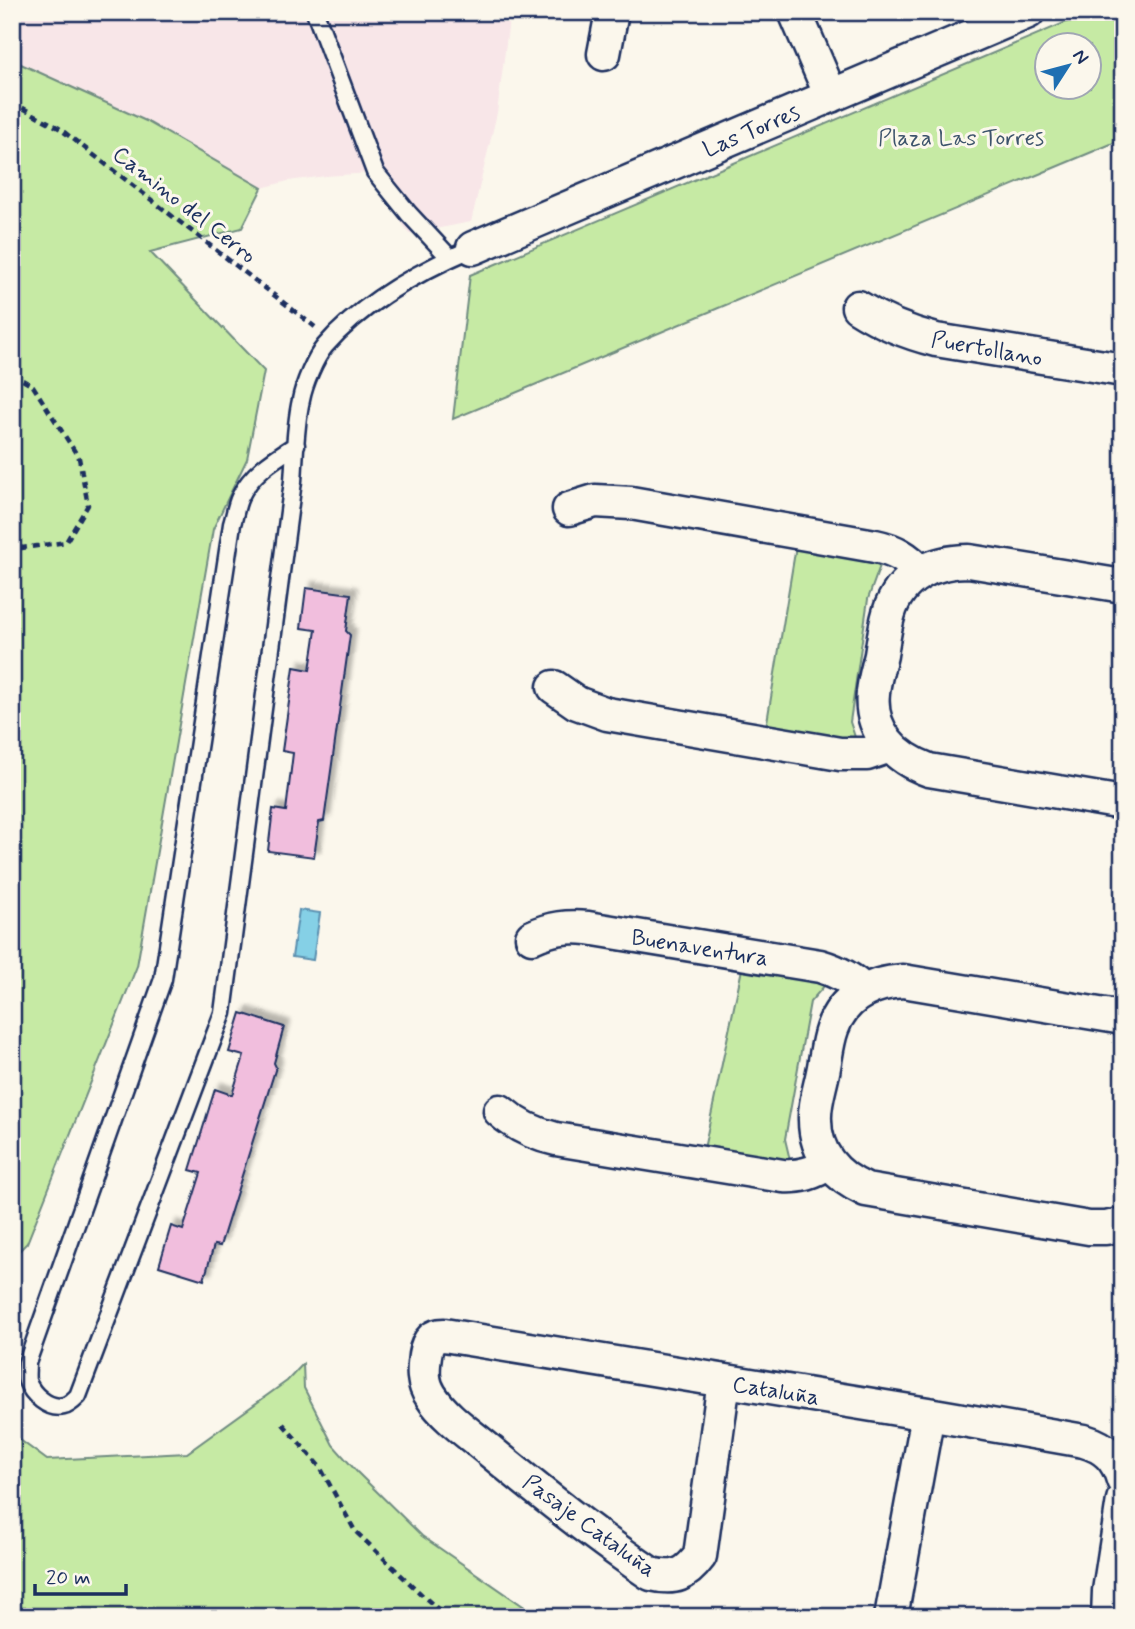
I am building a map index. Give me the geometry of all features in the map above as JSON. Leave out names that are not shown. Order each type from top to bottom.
[{"type":"street","points":[[604,54],[611,12]]},
{"type":"street","points":[[795,12],[831,96]]},
{"type":"street","name":"Las Torres","points":[[462,253],[1028,12]]},
{"type":"street","name":"Puertollano","points":[[858,307],[889,325],[936,340],[1123,370]]},
{"type":"street","points":[[569,509],[595,501],[631,503],[875,546],[902,555],[920,572]]},
{"type":"street","points":[[1123,586],[969,561],[935,565],[920,572],[907,583],[889,612],[873,693],[873,707],[882,734],[901,757],[915,765],[929,770],[1123,803]]},
{"type":"street","points":[[554,687],[591,710],[621,716],[840,754],[867,754],[890,746]]},
{"type":"street","name":"Buenaventura","points":[[532,937],[554,928],[588,928],[820,966],[845,975],[864,991]]},
{"type":"street","points":[[1123,1018],[903,981],[876,985],[850,1001],[831,1030],[815,1121],[817,1136],[829,1163],[840,1175],[866,1190],[1089,1228],[1123,1224]]},
{"type":"street","points":[[500,1111],[523,1128],[556,1139],[783,1176],[808,1175],[829,1163]]},
{"type":"street","name":"Cataluña","points":[[434,1337],[444,1335],[1084,1441],[1104,1449],[1118,1469]]},
{"type":"street","name":"Pasaje Cataluña","points":[[434,1337],[427,1347],[423,1376],[429,1394],[449,1416],[569,1515],[651,1574],[664,1577],[676,1577],[686,1572],[700,1556],[724,1381]]},
{"type":"street","points":[[891,1617],[928,1414]]},
{"type":"street","points":[[1108,1617],[1122,1516]]},
{"type":"lane","points":[[296,445],[262,467],[249,482],[240,497],[232,524],[163,979],[27,1363],[26,1378],[33,1392],[42,1401],[53,1406],[62,1407],[78,1396],[223,1013],[293,481],[300,400],[307,380],[324,348],[360,313],[420,273],[462,253],[409,214],[376,172],[315,12]]},
{"type":"path","name":"Camino del Cerro","points":[[12,102],[59,128],[333,339]]},
{"type":"path","points":[[12,374],[33,386],[79,458],[88,505],[66,541],[22,548],[12,539]]},
{"type":"path","points":[[283,1424],[320,1467],[355,1531],[447,1617]]},
{"type":"shaded area","points":[[12,12],[510,12],[497,113],[471,222],[409,234],[370,173],[288,181],[262,188],[146,121],[12,60]]},
{"type":"green space","name":"Plaza Las Torres","points":[[1090,12],[1123,12],[1123,139],[453,419],[470,275],[1034,36],[1034,102],[1104,102],[1104,32],[1043,32]]},
{"type":"green space","points":[[12,60],[146,121],[262,188],[242,228],[150,252],[264,371],[247,459],[213,529],[137,966],[27,1243],[12,1258]]},
{"type":"green space","points":[[796,546],[882,560],[868,599],[850,722],[856,740],[766,728]]},
{"type":"green space","points":[[742,969],[826,984],[810,1002],[785,1139],[790,1160],[704,1149]]},
{"type":"green space","points":[[303,1364],[304,1388],[333,1445],[357,1472],[422,1536],[539,1617],[12,1617],[12,1434],[47,1460],[187,1453],[287,1381]]},
{"type":"water","points":[[299,910],[320,913],[313,960],[292,957]]},
{"type":"building","points":[[306,588],[351,594],[346,631],[350,635],[324,821],[319,822],[314,857],[268,851],[273,809],[286,811],[293,753],[282,751],[294,667],[310,670],[316,630],[301,628]]},
{"type":"building","points":[[241,1013],[284,1027],[274,1063],[276,1067],[220,1246],[214,1245],[204,1280],[159,1266],[171,1226],[183,1230],[201,1173],[190,1170],[215,1089],[232,1095],[244,1056],[229,1052]]}]
